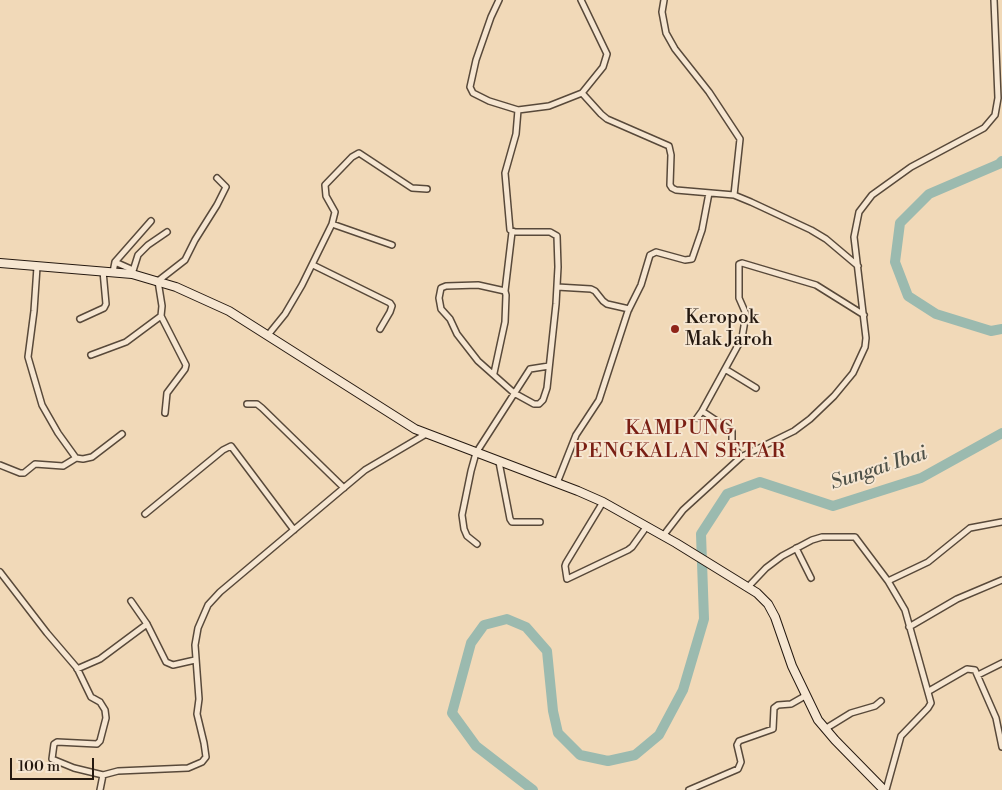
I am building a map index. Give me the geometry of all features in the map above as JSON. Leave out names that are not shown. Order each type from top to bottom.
[{"type":"main road","points":[[0,263],[133,272],[158,281],[229,311],[410,426],[426,434],[603,502],[676,543],[748,587],[763,599],[772,610],[792,666],[818,720],[885,790]]},
{"type":"street","points":[[499,0],[485,35],[470,87],[473,93],[489,101],[518,110],[549,106],[582,93],[603,68],[607,54],[581,0]]},
{"type":"street","points":[[664,0],[662,12],[666,33],[675,49],[709,92],[740,139],[734,195]]},
{"type":"street","points":[[663,536],[683,510],[742,457],[794,431],[810,419],[834,396],[853,373],[865,347],[866,330],[855,242],[855,227],[859,212],[867,200],[911,166],[984,128],[995,115],[998,98],[994,0]]},
{"type":"street","points":[[582,93],[600,114],[607,119],[669,146],[671,155],[670,185],[672,188],[676,190],[734,195],[811,230],[826,239],[858,266]]},
{"type":"street","points":[[494,373],[506,322],[506,295],[504,291],[512,232],[510,230],[505,173],[516,134],[518,110]]},
{"type":"street","points":[[268,335],[285,314],[313,265],[332,224],[335,212],[326,196],[325,185],[356,154],[359,153],[412,188],[427,189]]},
{"type":"street","points":[[165,413],[167,393],[186,365],[161,316],[162,306],[158,281],[185,260],[217,205],[226,187],[217,178]]},
{"type":"street","points":[[557,483],[576,435],[599,400],[629,309],[641,285],[650,255],[656,252],[685,260],[694,257],[702,230],[709,193]]},
{"type":"street","points":[[113,272],[115,262],[151,221]]},
{"type":"street","points":[[332,224],[392,244]]},
{"type":"street","points":[[115,262],[133,272],[138,255],[148,245],[167,232]]},
{"type":"street","points":[[504,291],[478,286],[446,286],[441,288],[439,298],[441,309],[478,360],[514,393],[534,404],[539,404],[545,394],[549,366],[557,287],[557,236],[550,232],[512,232]]},
{"type":"street","points":[[697,418],[742,338],[746,311],[739,298],[739,264],[742,263],[816,285],[864,315]]},
{"type":"street","points":[[313,265],[390,303],[392,306],[390,312],[380,329]]},
{"type":"street","points":[[37,267],[28,360],[31,364],[40,401],[58,433],[76,458],[83,460],[92,457],[122,434]]},
{"type":"street","points":[[80,319],[104,308],[106,304],[103,270]]},
{"type":"street","points":[[557,287],[595,290],[603,302],[629,309]]},
{"type":"street","points":[[91,355],[126,342],[161,316]]},
{"type":"street","points":[[477,544],[467,536],[462,515],[476,453],[530,369],[549,366]]},
{"type":"street","points":[[725,370],[756,388]]},
{"type":"street","points":[[247,404],[253,403],[262,408],[344,488]]},
{"type":"street","points":[[702,411],[732,431],[732,444],[742,457]]},
{"type":"street","points":[[0,572],[77,669],[91,697],[100,702],[105,710],[106,718],[100,741],[93,745],[57,742],[54,744],[52,759],[74,768],[103,775],[118,771],[188,768],[202,762],[206,757],[197,714],[199,699],[195,660],[196,636],[201,621],[212,600],[365,470],[426,434]]},
{"type":"street","points":[[145,514],[217,454],[231,446],[294,530]]},
{"type":"street","points":[[0,465],[24,473],[36,464],[63,466],[76,458]]},
{"type":"street","points":[[499,462],[512,522],[540,522]]},
{"type":"street","points":[[603,502],[566,563],[568,579],[628,550],[647,526]]},
{"type":"street","points":[[888,581],[928,562],[970,528],[1002,522]]},
{"type":"street","points":[[748,587],[774,562],[796,548],[817,538],[855,538],[888,581],[905,610],[931,698],[930,706],[904,732],[899,740],[885,790]]},
{"type":"street","points":[[796,548],[811,578]]},
{"type":"street","points":[[909,627],[957,599],[1002,580]]},
{"type":"street","points":[[131,601],[147,624],[161,654],[168,664],[173,665],[195,660]]},
{"type":"street","points":[[77,669],[100,659],[147,624]]},
{"type":"street","points":[[978,675],[1002,663]]},
{"type":"street","points":[[929,691],[967,669],[975,670],[1000,721],[1002,747]]},
{"type":"street","points":[[690,790],[738,769],[741,762],[737,745],[739,741],[773,729],[774,708],[778,705],[791,704],[806,696]]},
{"type":"street","points":[[825,729],[851,714],[875,706],[881,701]]},
{"type":"street","points":[[100,790],[103,775]]},
{"type":"waterway","name":"Sungai Ibai","points":[[1002,161],[929,194],[900,223],[895,262],[908,296],[936,314],[991,331],[1002,329]]},
{"type":"waterway","name":"Sungai Ibai","points":[[533,790],[476,746],[452,713],[471,643],[484,625],[507,619],[526,627],[547,651],[553,711],[558,733],[580,755],[608,761],[635,755],[659,735],[683,690],[704,619],[701,534],[727,494],[760,482],[833,506],[921,478],[1002,433]]},
{"type":"place","name":"Keropok Mak Jaroh","points":[[675,329]]},
{"type":"district","name":"KAMPUNG PENGKALAN SETAR","points":[[680,440]]}]
